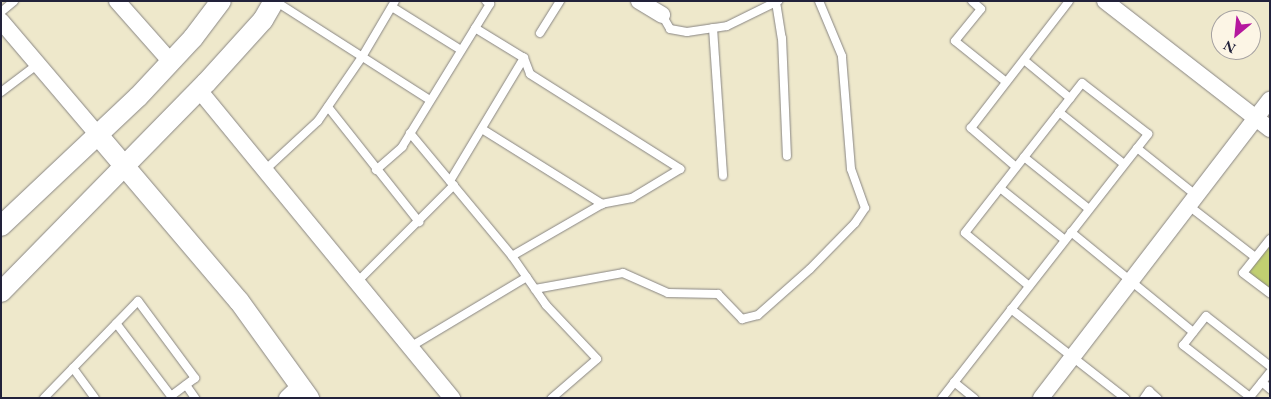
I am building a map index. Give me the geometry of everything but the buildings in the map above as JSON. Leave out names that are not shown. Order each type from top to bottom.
[{"type":"street","points":[[117,1],[171,62]]},
{"type":"street","points":[[1,226],[98,135],[171,62],[193,38],[221,1]]},
{"type":"street","points":[[1,292],[199,90],[263,20],[274,1]]},
{"type":"street","points":[[639,1],[662,15]]},
{"type":"street","points":[[1105,1],[1270,128]]},
{"type":"street","points":[[1,21],[239,300],[299,394]]},
{"type":"street","points":[[199,90],[452,398]]},
{"type":"street","points":[[1041,398],[1270,100]]},
{"type":"lane","points":[[1,12],[14,1]]},
{"type":"lane","points":[[274,1],[430,100]]},
{"type":"lane","points":[[376,170],[402,147],[490,4],[486,1]]},
{"type":"lane","points":[[540,33],[560,1]]},
{"type":"lane","points":[[535,289],[624,273],[668,293],[718,294],[742,319],[758,315],[855,223],[865,208],[851,169],[842,56],[819,1]]},
{"type":"lane","points":[[972,1],[981,9],[955,41],[1006,82]]},
{"type":"lane","points":[[1016,167],[970,128],[1069,1]]},
{"type":"lane","points":[[662,15],[670,29],[687,32],[727,26],[777,2],[782,38],[787,156]]},
{"type":"lane","points":[[265,170],[318,121],[362,57],[394,4],[461,50]]},
{"type":"lane","points":[[475,28],[524,58],[530,74],[680,169],[632,198],[602,204],[512,256]]},
{"type":"lane","points":[[713,28],[723,176]]},
{"type":"lane","points":[[357,282],[419,222],[452,183],[524,58]]},
{"type":"lane","points":[[1024,60],[1070,98]]},
{"type":"lane","points":[[1,92],[38,64]]},
{"type":"lane","points":[[942,398],[1148,134],[1082,83],[965,233],[1029,286]]},
{"type":"lane","points":[[328,107],[419,222]]},
{"type":"lane","points":[[1059,112],[1124,164]]},
{"type":"lane","points":[[482,129],[602,204]]},
{"type":"lane","points":[[410,133],[512,256],[546,305],[597,358],[552,398]]},
{"type":"lane","points":[[1137,148],[1255,258]]},
{"type":"lane","points":[[1024,157],[1089,209]]},
{"type":"lane","points":[[1000,188],[1065,240]]},
{"type":"lane","points":[[1071,232],[1194,332]]},
{"type":"lane","points":[[1270,239],[1243,273],[1270,293]]},
{"type":"lane","points":[[410,347],[527,277]]},
{"type":"lane","points":[[49,396],[73,368],[116,323],[138,301],[195,378],[171,396],[116,323]]},
{"type":"lane","points":[[1011,309],[1126,398]]},
{"type":"lane","points":[[1270,366],[1206,316],[1183,345],[1250,397],[1270,372]]},
{"type":"lane","points":[[73,368],[95,398]]},
{"type":"lane","points":[[954,382],[974,398]]},
{"type":"lane","points":[[1262,382],[1270,389]]},
{"type":"lane","points":[[186,385],[195,398]]},
{"type":"lane","points":[[1144,398],[1149,391],[1157,398]]},
{"type":"green space","points":[[1270,242],[1270,291],[1245,272]]}]
